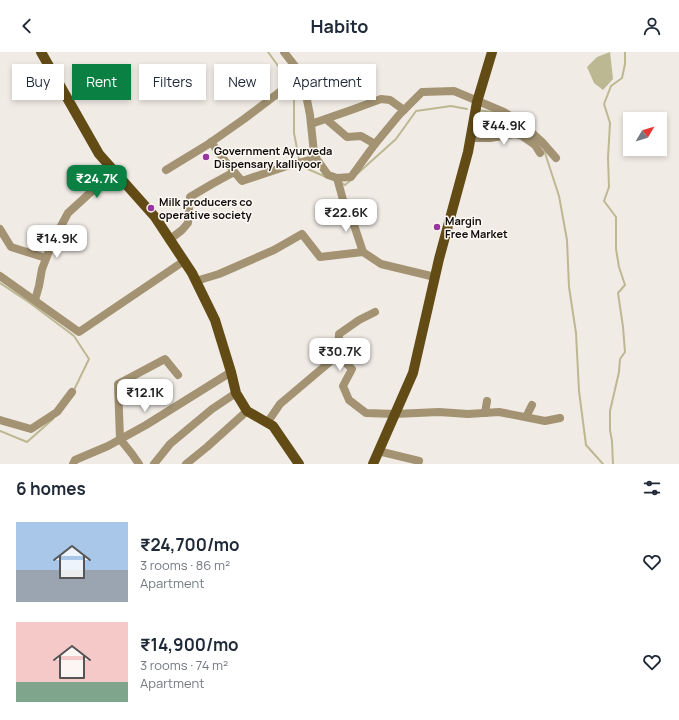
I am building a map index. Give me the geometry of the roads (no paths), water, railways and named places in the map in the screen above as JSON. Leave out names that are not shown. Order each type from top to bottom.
[{"type":"main road","points":[[41,52],[99,154],[155,217],[196,281],[215,320],[236,393],[247,411],[272,426],[298,464]]},
{"type":"main road","points":[[373,464],[413,373],[435,278],[468,152],[477,102],[492,52]]},
{"type":"street","points":[[284,52],[293,64]]},
{"type":"street","points":[[307,100],[314,153],[328,175],[337,178],[351,176],[375,144],[404,110],[422,92],[454,91],[477,102],[504,112],[521,123],[542,142],[556,158]]},
{"type":"street","points":[[166,170],[211,142],[278,93]]},
{"type":"street","points":[[311,124],[381,99],[390,100],[404,110]]},
{"type":"street","points":[[326,119],[348,137],[361,136],[375,144]]},
{"type":"street","points":[[471,138],[490,138],[515,134],[522,136],[535,145],[540,153]]},
{"type":"street","points":[[211,142],[242,181],[316,158]]},
{"type":"street","points":[[35,300],[46,258],[68,213],[114,171]]},
{"type":"street","points":[[169,240],[182,230],[188,223],[190,197],[234,172]]},
{"type":"street","points":[[337,178],[345,207],[351,216],[363,252],[381,264],[435,278]]},
{"type":"street","points":[[0,229],[11,247],[46,258]]},
{"type":"street","points":[[196,281],[219,274],[274,250],[302,234],[320,257],[363,252]]},
{"type":"street","points":[[0,276],[80,332],[184,261]]},
{"type":"street","points":[[267,422],[280,404],[338,355],[339,334],[359,320],[376,312]]},
{"type":"street","points":[[338,355],[352,369],[343,386],[349,400],[366,414],[439,412],[468,414],[499,412],[545,421],[560,418]]},
{"type":"street","points":[[139,464],[120,439],[118,384],[165,359],[178,375]]},
{"type":"street","points":[[73,464],[75,460],[108,446],[231,372]]},
{"type":"street","points":[[0,420],[31,429],[57,412],[72,392]]},
{"type":"street","points":[[154,464],[170,444],[212,409],[236,393]]},
{"type":"street","points":[[485,413],[487,401]]},
{"type":"street","points":[[526,417],[532,405]]},
{"type":"street","points":[[186,464],[208,447],[247,411]]},
{"type":"street","points":[[378,451],[419,462]]},
{"type":"waterway","points":[[268,52],[278,66]]},
{"type":"waterway","points":[[613,464],[610,411],[619,372],[620,359],[625,352],[618,293],[625,285],[619,267],[616,249],[616,217],[604,201],[609,187],[608,158],[610,123],[604,104],[611,86],[622,78],[625,64],[625,52]]},
{"type":"waterway","points":[[294,100],[294,133],[299,159]]},
{"type":"waterway","points":[[357,174],[396,139],[416,111],[451,106],[467,109]]},
{"type":"waterway","points":[[478,110],[497,113]]},
{"type":"waterway","points":[[543,151],[545,153],[559,196],[567,240],[569,287],[576,333],[579,391],[586,445],[603,464]]},
{"type":"waterway","points":[[301,166],[326,177]]},
{"type":"waterway","points":[[341,183],[345,185],[351,180]]},
{"type":"waterway","points":[[0,283],[30,303],[74,336],[89,359],[74,390]]},
{"type":"waterway","points":[[0,431],[27,442],[53,419]]},
{"type":"place","name":"Government Ayurveda Dispensary kalliyoor","points":[[206,157]]},
{"type":"place","name":"Milk producers co operative society","points":[[151,208]]},
{"type":"place","name":"Margin Free Market","points":[[437,227]]}]
